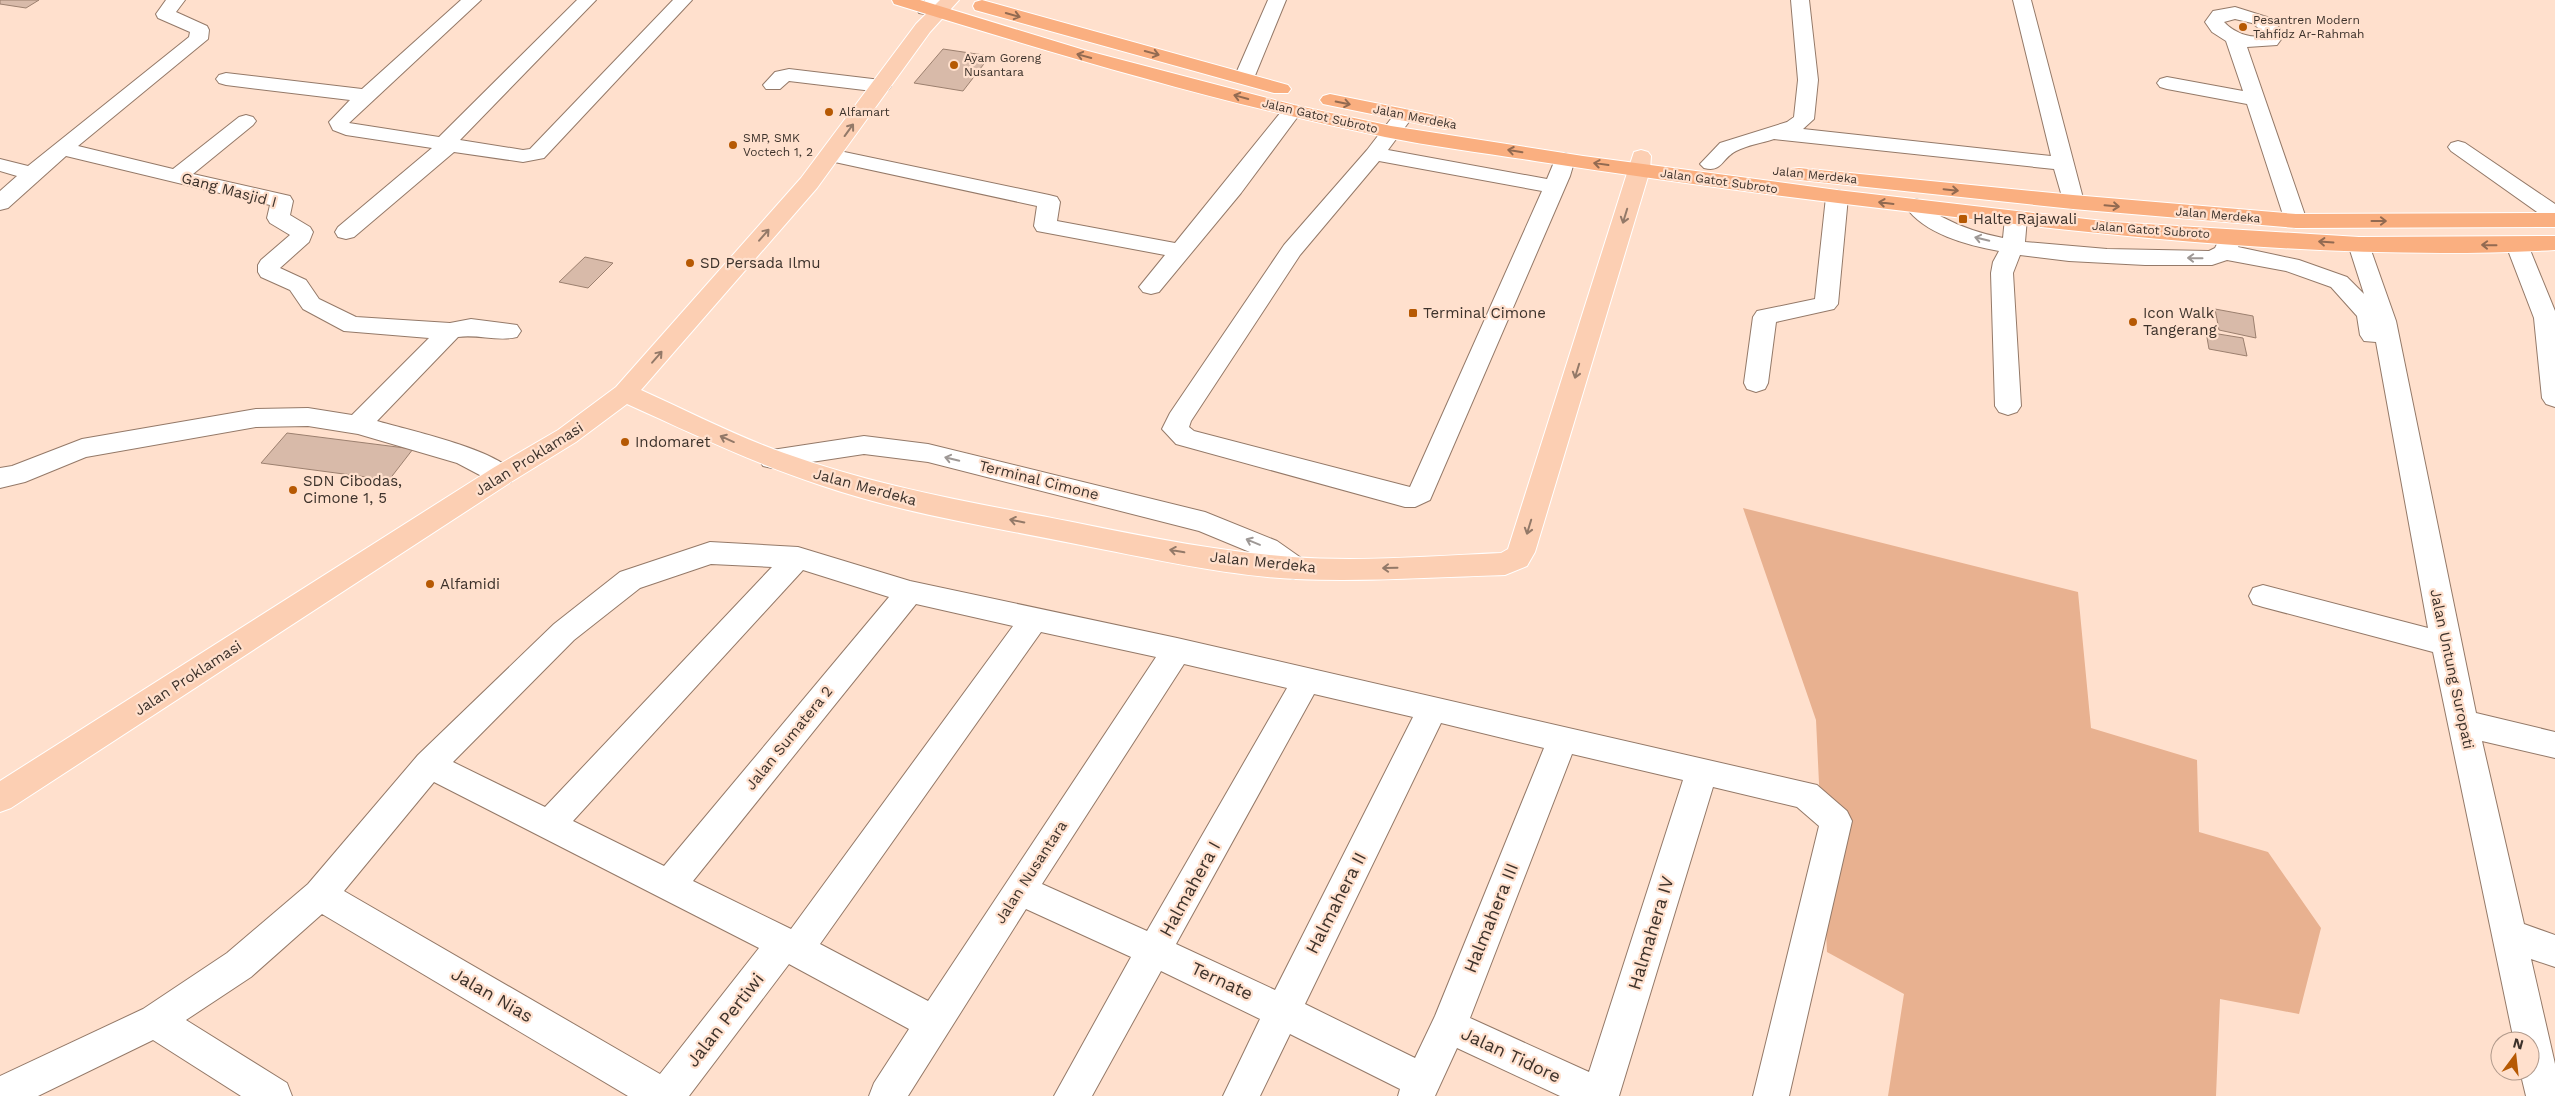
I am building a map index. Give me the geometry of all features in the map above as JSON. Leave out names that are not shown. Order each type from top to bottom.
[{"type":"highway","name":"Jalan Gatot Subroto","points":[[901,0],[938,5],[1078,54],[1292,111],[1390,132],[1564,159],[1640,163],[1837,197],[2228,244],[2517,246],[2555,243]]},
{"type":"highway","name":"Jalan Merdeka","points":[[960,0],[1301,94],[1640,163],[1711,164],[2073,202],[2296,221],[2555,220]]},
{"type":"main road","name":"Jalan Proklamasi","points":[[0,798],[502,475],[567,436],[625,393],[809,183],[938,5]]},
{"type":"main road","name":"Jalan Merdeka","points":[[625,393],[772,459],[888,496],[1124,542],[1245,563],[1294,568],[1495,566],[1516,558],[1521,552],[1640,163]]},
{"type":"street","points":[[0,203],[32,173],[198,39],[200,30],[165,14],[176,0]]},
{"type":"street","points":[[472,0],[343,117],[339,122],[340,126],[346,129],[524,156],[537,154],[683,0]]},
{"type":"street","points":[[346,232],[447,144],[587,0]]},
{"type":"street","points":[[1244,78],[1277,0]]},
{"type":"street","points":[[1711,164],[1727,147],[1768,132],[1794,126],[1804,119],[1808,80],[1800,0]]},
{"type":"street","points":[[2022,0],[2065,164],[2073,202]]},
{"type":"street","points":[[2229,7],[2270,25],[2276,34],[2270,41],[2254,42],[2235,39],[2220,31],[2214,22],[2229,7]]},
{"type":"street","points":[[2235,39],[2296,221]]},
{"type":"street","points":[[773,85],[782,76],[789,75],[880,86]]},
{"type":"street","points":[[226,79],[366,96]]},
{"type":"street","points":[[2167,83],[2256,100]]},
{"type":"street","points":[[1151,288],[1233,188],[1292,111]]},
{"type":"street","points":[[1404,115],[1374,154],[1292,250],[1179,418],[1175,429],[1185,438],[1405,497],[1415,497],[1421,493],[1564,159]]},
{"type":"street","points":[[177,176],[246,121]]},
{"type":"street","points":[[1768,132],[2065,164]]},
{"type":"street","points":[[2458,148],[2555,214]]},
{"type":"street","name":"Gang Masjid I","points":[[62,149],[282,201],[278,218],[302,232],[301,237],[269,265],[269,272],[298,285],[312,304],[352,326],[450,331],[471,327],[510,331]]},
{"type":"street","points":[[1374,154],[1553,188]]},
{"type":"street","points":[[830,155],[1049,202],[1045,226],[1180,251]]},
{"type":"street","points":[[0,165],[32,173]]},
{"type":"street","points":[[1756,383],[1765,317],[1826,304],[1837,197]]},
{"type":"street","points":[[1916,206],[1932,221],[1965,235],[2013,247],[2110,257],[2212,258],[2228,244],[2339,282],[2368,314],[2402,510]]},
{"type":"street","points":[[2008,406],[2002,273],[2004,262],[2013,247],[2016,218]]},
{"type":"street","name":"Jalan Untung Suropati","points":[[2359,244],[2384,321],[2446,644],[2544,1096]]},
{"type":"street","points":[[2517,246],[2546,318],[2555,398]]},
{"type":"street","points":[[358,426],[450,331]]},
{"type":"street","points":[[0,478],[16,475],[82,448],[256,418],[308,416],[358,426],[466,456],[502,475]]},
{"type":"street","name":"Terminal Cimone","points":[[772,459],[864,445],[928,453],[1205,522],[1267,548],[1294,568]]},
{"type":"street","points":[[0,1094],[155,1021],[239,965],[320,895],[429,765],[564,632],[630,580],[710,553],[798,558],[910,592],[1177,650],[1806,795],[1836,822],[1770,1096]]},
{"type":"street","points":[[549,825],[798,558]]},
{"type":"street","name":"Jalan Sumatera 2","points":[[669,885],[910,592]]},
{"type":"street","points":[[2262,596],[2446,644]]},
{"type":"street","name":"Jalan Pertiwi","points":[[665,1096],[790,946],[1033,620]]},
{"type":"street","name":"Jalan Nusantara","points":[[887,1096],[1019,890],[1177,650]]},
{"type":"street","name":"Halmahera I","points":[[1072,1096],[1306,681]]},
{"type":"street","name":"Halmahera II","points":[[1241,1096],[1432,710]]},
{"type":"street","points":[[2463,723],[2555,745]]},
{"type":"street","name":"Halmahera III","points":[[1419,1088],[1449,1026],[1563,739]]},
{"type":"street","points":[[429,765],[790,946],[934,1023]]},
{"type":"street","name":"Halmahera IV","points":[[1600,1096],[1702,771]]},
{"type":"street","name":"Ternate","points":[[1019,890],[1156,950],[1282,1010],[1419,1088]]},
{"type":"street","name":"Jalan Nias","points":[[320,895],[665,1096]]},
{"type":"street","points":[[2509,935],[2555,951]]},
{"type":"street","points":[[155,1021],[274,1096]]},
{"type":"street","name":"Jalan Tidore","points":[[1449,1026],[1600,1096]]},
{"type":"shaded area","points":[[1743,508],[2078,592],[2091,728],[2197,760],[2199,832],[2268,852],[2321,928],[2299,1014],[2220,999],[2216,1096],[1888,1096],[1904,994],[1827,952],[1816,720]]},
{"type":"building","points":[[0,0],[39,0],[26,8],[0,4]]},
{"type":"building","points":[[943,49],[990,56],[963,91],[914,83]]},
{"type":"building","points":[[585,257],[613,263],[588,288],[559,282]]},
{"type":"building","points":[[2215,309],[2253,316],[2256,338],[2219,330]]},
{"type":"building","points":[[2206,332],[2243,338],[2247,356],[2209,349]]},
{"type":"building","points":[[287,433],[413,449],[389,480],[261,463]]},
{"type":"place","name":"Pesantren Modern Tahfidz Ar-Rahmah","points":[[2243,27]]},
{"type":"place","name":"Ayam Goreng Nusantara","points":[[954,65]]},
{"type":"place","name":"Alfamart","points":[[829,112]]},
{"type":"place","name":"SMP, SMK Voctech 1, 2","points":[[733,145]]},
{"type":"place","name":"Halte Rajawali","points":[[1963,219]]},
{"type":"place","name":"SD Persada Ilmu","points":[[690,263]]},
{"type":"place","name":"Terminal Cimone","points":[[1413,313]]},
{"type":"place","name":"Icon Walk Tangerang","points":[[2133,322]]},
{"type":"place","name":"Indomaret","points":[[625,442]]},
{"type":"place","name":"SDN Cibodas, Cimone 1, 5","points":[[293,490]]},
{"type":"place","name":"Alfamidi","points":[[430,584]]}]
